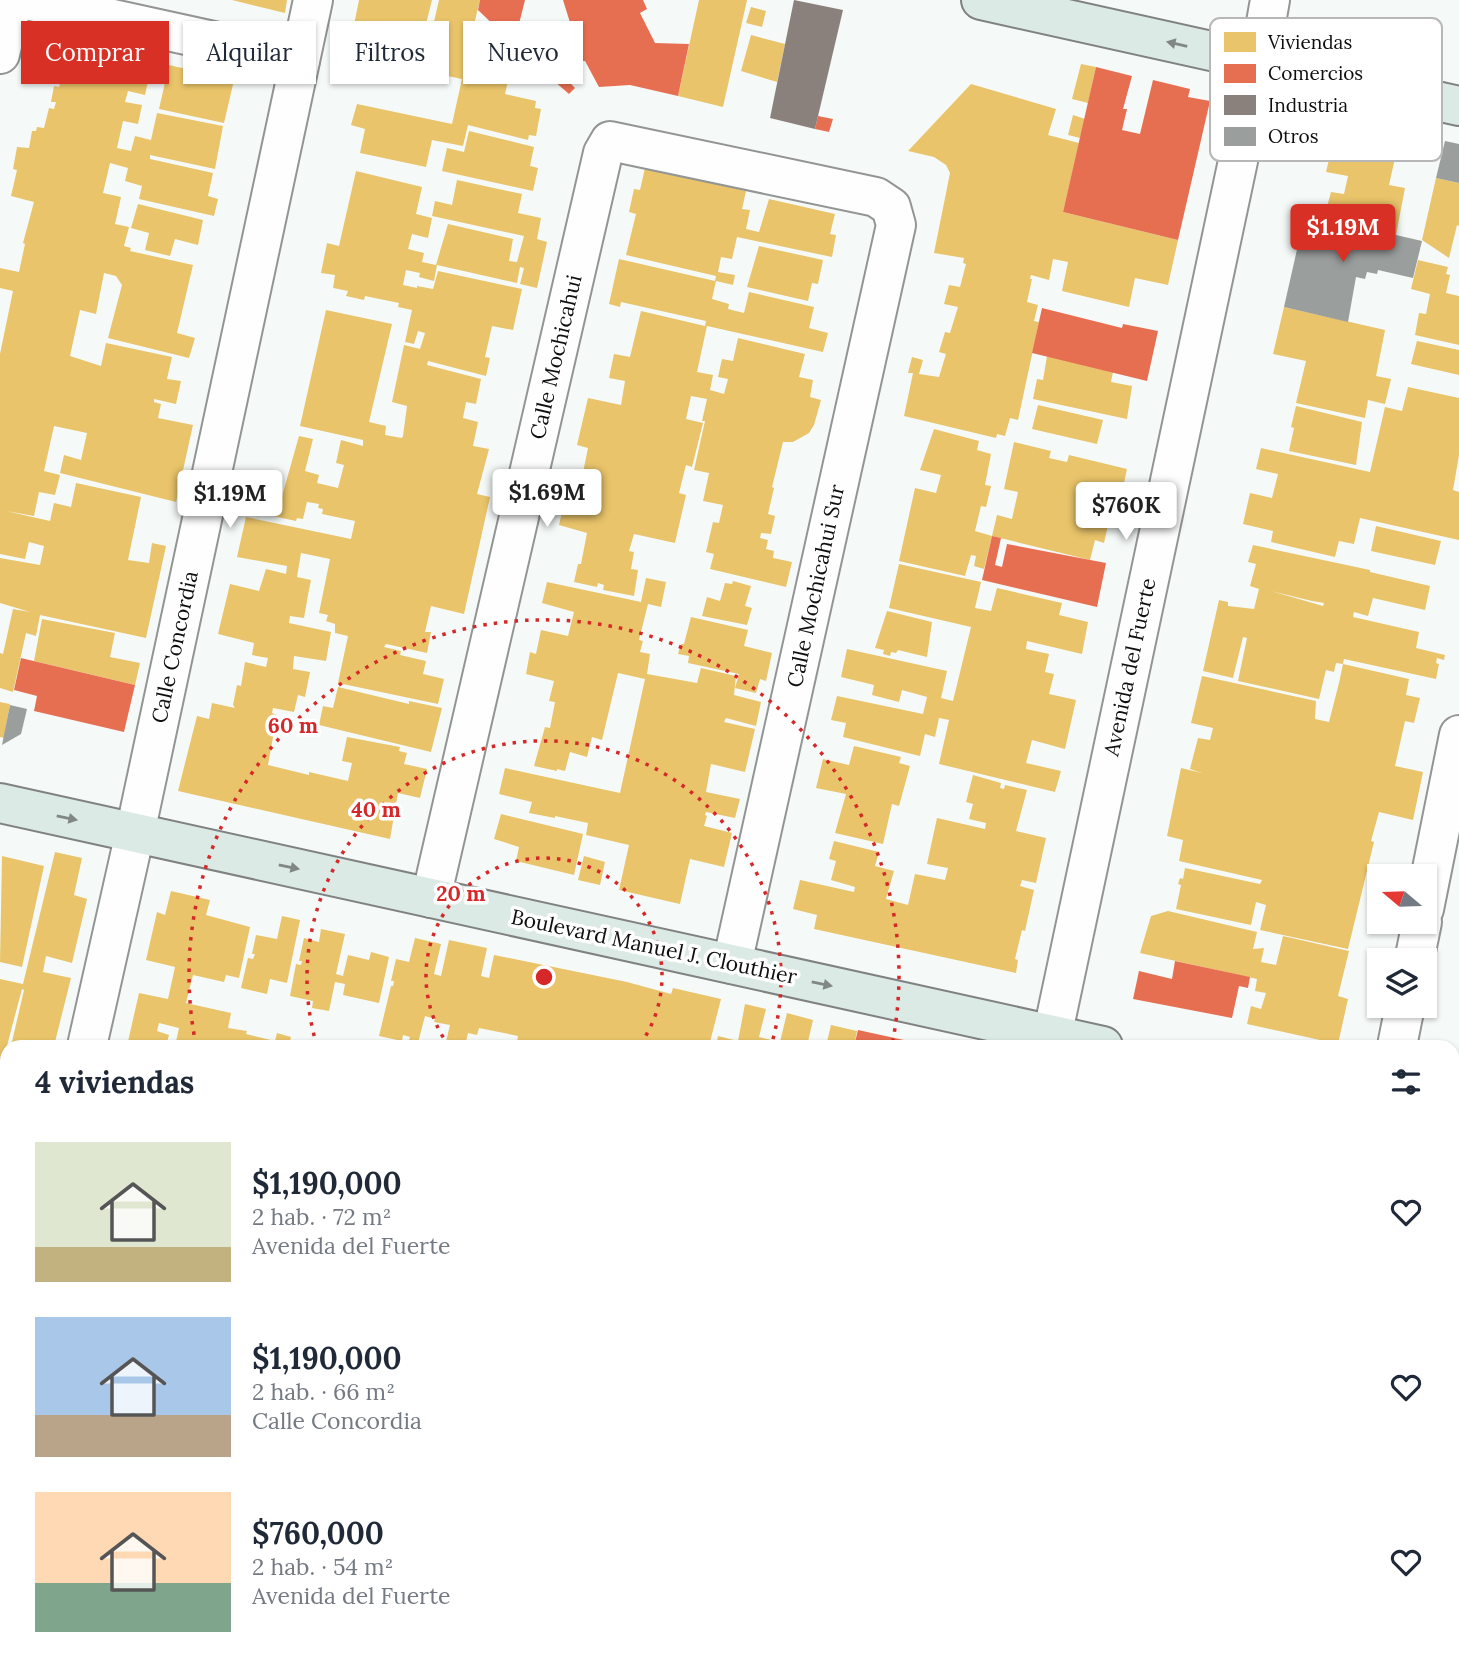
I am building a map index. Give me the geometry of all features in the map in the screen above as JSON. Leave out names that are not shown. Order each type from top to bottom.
[{"type":"main road","points":[[981,0],[1210,51]]},
{"type":"main road","name":"Boulevard Manuel J. Clouthier","points":[[0,803],[732,964],[1047,1040]]},
{"type":"street","points":[[0,54],[13,0]]},
{"type":"street","points":[[26,0],[183,34]]},
{"type":"street","name":"Calle Concordia","points":[[308,21],[313,0]]},
{"type":"street","name":"Avenida del Fuerte","points":[[1267,18],[1270,0]]},
{"type":"street","name":"Calle Concordia","points":[[88,1040],[295,84]]},
{"type":"street","name":"Calle Mochicahui","points":[[431,898],[603,153],[610,141],[876,197],[891,207]]},
{"type":"street","name":"Avenida del Fuerte","points":[[1051,1040],[1238,161]]},
{"type":"street","name":"Calle Mochicahui Sur","points":[[732,964],[896,225],[891,207]]},
{"type":"street","points":[[1433,864],[1459,735]]},
{"type":"street","points":[[1398,1040],[1403,1018]]},
{"type":"building: Viviendas","points":[[232,0],[287,0],[285,13]]},
{"type":"building: Viviendas","points":[[359,0],[432,0],[427,21],[355,21]]},
{"type":"building: Viviendas","points":[[439,0],[480,0],[475,21],[463,21],[463,84],[507,84],[505,94],[536,101],[535,108],[541,109],[536,136],[529,135],[528,140],[468,125],[463,146],[432,140],[426,167],[360,153],[365,129],[351,125],[357,104],[452,124],[462,79],[449,76],[449,21],[434,21]]},
{"type":"building: Viviendas","points":[[699,0],[747,0],[723,107],[678,96]]},
{"type":"building: Viviendas","points":[[751,7],[766,11],[762,27],[746,23]]},
{"type":"building: Viviendas","points":[[751,35],[785,44],[777,82],[741,71]]},
{"type":"building: Viviendas","points":[[1081,64],[1096,67],[1088,103],[1072,99]]},
{"type":"building: Viviendas","points":[[169,65],[183,68],[183,84],[233,84],[224,123],[159,109],[165,84],[169,84]]},
{"type":"building: Viviendas","points":[[60,84],[147,84],[145,95],[128,91],[125,102],[142,105],[138,124],[123,121],[117,148],[131,151],[135,136],[151,140],[157,113],[223,126],[215,169],[150,155],[150,159],[213,173],[208,196],[218,199],[214,216],[139,199],[142,186],[125,181],[128,168],[110,163],[103,193],[121,197],[115,224],[129,227],[124,246],[131,248],[130,251],[193,265],[177,333],[195,338],[189,358],[108,338],[122,285],[116,276],[104,273],[96,314],[80,310],[70,356],[101,366],[106,343],[172,357],[167,379],[181,381],[176,404],[154,399],[154,402],[161,404],[158,418],[193,425],[176,502],[60,473],[64,455],[81,460],[87,433],[54,426],[44,471],[60,475],[55,495],[39,492],[34,516],[6,511],[50,521],[54,503],[71,507],[76,483],[141,497],[128,560],[149,563],[152,543],[166,546],[146,638],[40,615],[36,636],[26,633],[13,692],[0,688],[0,653],[3,654],[13,609],[30,612],[0,603],[0,558],[40,565],[44,546],[29,542],[25,559],[0,554],[0,354],[13,291],[0,288],[0,268],[19,272],[25,244],[23,243],[34,202],[11,196],[17,170],[13,169],[17,147],[29,148],[32,131],[36,131],[37,127],[44,128],[49,108],[54,109],[56,102],[51,102],[54,86],[59,87]]},
{"type":"building: Viviendas","points":[[971,84],[1056,109],[1048,135],[1079,143],[1063,212],[1178,240],[1168,285],[1135,278],[1129,307],[1062,291],[1068,262],[1053,259],[1049,280],[1031,275],[1027,302],[1038,305],[1034,321],[1039,322],[1018,420],[1010,418],[1005,436],[997,434],[996,438],[904,416],[913,373],[908,373],[912,357],[923,360],[919,374],[939,377],[946,354],[939,352],[945,332],[950,333],[958,307],[944,304],[949,285],[960,287],[966,264],[963,263],[964,258],[934,253],[950,173],[946,165],[934,157],[908,151]]},
{"type":"building: Viviendas","points":[[1073,115],[1085,119],[1080,138],[1068,135]]},
{"type":"building: Viviendas","points":[[469,131],[534,147],[530,166],[538,168],[533,191],[442,171],[447,148],[464,152]]},
{"type":"building: Viviendas","points":[[1329,161],[1394,161],[1389,185],[1405,188],[1396,235],[1324,218],[1331,192],[1344,194],[1348,176],[1326,172]]},
{"type":"building: Viviendas","points":[[645,168],[746,191],[742,209],[750,210],[746,229],[759,232],[769,199],[835,214],[830,234],[836,235],[832,257],[737,237],[732,259],[721,257],[718,272],[735,275],[733,285],[716,281],[712,299],[729,304],[728,309],[744,313],[749,292],[814,307],[809,328],[828,333],[823,352],[707,326],[697,372],[713,375],[710,390],[724,394],[728,379],[718,377],[722,359],[733,361],[738,338],[805,354],[799,377],[813,380],[810,397],[821,400],[809,433],[793,442],[783,442],[768,514],[775,516],[771,534],[761,533],[760,538],[768,540],[766,549],[774,551],[773,558],[792,562],[786,587],[710,569],[714,554],[706,552],[713,522],[719,523],[723,505],[703,501],[709,473],[694,470],[705,421],[702,421],[707,399],[691,396],[686,419],[703,423],[692,467],[686,465],[679,493],[686,495],[675,543],[634,534],[629,551],[634,552],[631,569],[638,570],[634,596],[603,590],[604,585],[598,583],[597,587],[574,582],[578,564],[581,564],[587,533],[559,525],[567,490],[579,492],[588,448],[577,445],[588,398],[621,405],[625,381],[609,378],[614,354],[630,357],[641,311],[705,326],[706,321],[621,302],[620,307],[609,304],[619,259],[715,281],[716,276],[626,255],[636,214],[629,212],[634,189],[640,190]]},
{"type":"building: Viviendas","points":[[356,171],[422,187],[416,214],[432,218],[428,238],[412,234],[408,249],[424,253],[422,262],[436,265],[448,224],[513,239],[509,261],[517,262],[524,236],[432,216],[435,201],[452,205],[457,180],[522,194],[518,213],[541,218],[537,239],[547,242],[537,288],[520,284],[524,268],[520,267],[517,283],[437,265],[434,281],[419,277],[420,273],[406,270],[403,285],[417,288],[433,289],[438,271],[522,289],[513,330],[492,326],[485,357],[490,358],[486,376],[428,361],[427,365],[481,379],[476,404],[466,402],[463,418],[478,422],[473,446],[489,449],[477,494],[490,497],[464,614],[431,606],[425,632],[431,632],[427,653],[386,644],[384,647],[401,651],[400,655],[426,661],[423,674],[444,679],[438,704],[338,683],[348,636],[335,633],[335,624],[326,621],[328,615],[319,613],[330,559],[301,553],[297,577],[311,580],[304,618],[290,616],[289,623],[331,632],[326,661],[294,656],[293,669],[310,672],[305,697],[298,695],[294,712],[273,708],[272,713],[277,715],[268,765],[348,781],[352,763],[342,761],[347,737],[400,747],[399,751],[407,753],[404,764],[427,769],[420,798],[398,793],[390,839],[178,791],[197,716],[209,719],[212,703],[235,708],[233,705],[237,685],[241,686],[245,662],[266,667],[268,658],[252,655],[254,643],[218,634],[230,584],[259,591],[266,569],[286,574],[287,566],[237,557],[246,517],[351,539],[355,521],[322,514],[323,509],[318,508],[319,504],[307,502],[303,519],[297,518],[296,521],[254,512],[257,495],[281,500],[299,436],[313,439],[305,471],[319,475],[317,483],[338,488],[344,465],[336,463],[341,440],[363,446],[363,440],[300,426],[326,310],[392,324],[369,422],[386,426],[385,435],[403,436],[407,406],[392,402],[404,345],[420,349],[425,333],[418,331],[414,344],[405,342],[412,310],[398,307],[399,303],[365,296],[364,300],[346,296],[348,291],[333,288],[335,275],[321,273],[327,243],[339,246]]},
{"type":"building: Viviendas","points":[[1436,178],[1459,183],[1459,226],[1457,225],[1449,258],[1422,240]]},
{"type":"building: Viviendas","points":[[138,204],[203,220],[198,245],[175,239],[170,256],[145,250],[149,233],[131,228]]},
{"type":"building: Viviendas","points":[[759,246],[823,260],[818,284],[812,283],[808,301],[747,287]]},
{"type":"building: Viviendas","points":[[1418,260],[1448,267],[1446,274],[1450,275],[1446,293],[1459,296],[1459,345],[1415,335],[1419,313],[1426,314],[1430,294],[1411,289]]},
{"type":"building: Viviendas","points":[[1284,307],[1385,330],[1376,376],[1391,379],[1385,404],[1368,400],[1365,418],[1296,403],[1306,361],[1273,354]]},
{"type":"building: Viviendas","points":[[1417,341],[1459,350],[1459,375],[1411,364]]},
{"type":"building: Viviendas","points":[[1047,356],[1113,372],[1111,382],[1132,386],[1127,419],[1033,399],[1037,379],[1043,380]]},
{"type":"building: Viviendas","points":[[1408,387],[1459,398],[1459,455],[1453,490],[1459,492],[1459,540],[1360,518],[1354,544],[1339,541],[1335,557],[1271,542],[1273,531],[1243,524],[1250,493],[1272,498],[1278,474],[1256,469],[1261,448],[1370,472],[1385,407],[1402,411]]},
{"type":"building: Viviendas","points":[[1038,405],[1103,420],[1097,444],[1032,429]]},
{"type":"building: Viviendas","points":[[1296,406],[1362,422],[1356,465],[1289,451]]},
{"type":"building: Viviendas","points":[[934,429],[979,441],[977,450],[991,454],[985,485],[991,486],[986,507],[981,506],[975,531],[992,536],[984,569],[974,566],[976,556],[971,555],[965,576],[899,561],[915,488],[936,493],[941,475],[920,470]]},
{"type":"building: Viviendas","points":[[1014,442],[1051,451],[1049,458],[1067,462],[1069,455],[1127,469],[1121,497],[1092,491],[1090,498],[1113,503],[1104,543],[1095,540],[1090,560],[992,536],[997,515],[1012,519],[1018,492],[1004,489]]},
{"type":"building: Viviendas","points":[[1376,526],[1441,541],[1435,565],[1371,551]]},
{"type":"building: Viviendas","points":[[1253,545],[1430,586],[1425,610],[1373,598],[1368,616],[1354,612],[1353,617],[1419,632],[1416,648],[1445,655],[1444,660],[1437,658],[1436,663],[1439,664],[1436,679],[1344,659],[1343,664],[1336,663],[1334,672],[1326,670],[1319,699],[1238,681],[1247,638],[1243,637],[1233,678],[1203,671],[1219,600],[1228,602],[1228,606],[1254,609],[1259,589],[1250,586],[1256,564],[1248,562]],"holes":[[[1271,591],[1324,603],[1323,606]]]},
{"type":"building: Viviendas","points":[[899,564],[981,582],[975,608],[991,611],[997,588],[1062,603],[1059,615],[1088,622],[1082,654],[1027,641],[1026,649],[1049,654],[1045,672],[1054,674],[1049,694],[1076,700],[1065,749],[1032,740],[1026,763],[1061,771],[1055,792],[939,764],[949,720],[939,718],[935,737],[925,734],[920,756],[843,737],[846,723],[831,720],[837,696],[923,714],[927,697],[902,690],[899,702],[872,695],[874,685],[841,677],[847,649],[947,671],[941,698],[953,701],[971,627],[889,608]]},
{"type":"building: Viviendas","points":[[646,578],[666,582],[661,607],[648,604],[639,640],[643,641],[640,652],[650,654],[647,674],[697,683],[701,668],[736,676],[734,695],[761,702],[756,726],[726,718],[724,722],[755,729],[745,772],[711,764],[706,792],[740,799],[735,818],[706,812],[705,815],[704,826],[732,833],[724,867],[690,859],[680,904],[619,890],[629,845],[586,835],[588,823],[529,813],[532,802],[499,794],[505,768],[620,793],[645,679],[618,673],[602,740],[592,737],[587,757],[570,752],[565,771],[557,771],[534,766],[545,727],[550,728],[555,702],[549,701],[554,681],[526,674],[530,652],[536,654],[541,630],[568,636],[574,612],[542,603],[547,582],[641,602]]},
{"type":"building: Viviendas","points":[[733,581],[751,586],[745,606],[752,608],[747,625],[702,616],[707,597],[720,601],[725,583],[732,584]]},
{"type":"building: Viviendas","points":[[887,611],[932,622],[927,657],[898,650],[896,653],[891,652],[890,656],[883,654],[884,650],[875,648]]},
{"type":"building: Viviendas","points":[[691,617],[748,630],[744,646],[772,653],[766,681],[760,679],[756,693],[735,688],[739,674],[688,663],[689,656],[678,654],[681,644],[684,644]]},
{"type":"building: Viviendas","points":[[42,619],[115,633],[110,657],[140,663],[135,685],[34,661]]},
{"type":"building: Viviendas","points":[[1343,664],[1409,679],[1406,695],[1420,698],[1414,723],[1405,721],[1395,766],[1423,772],[1413,820],[1379,812],[1348,949],[1260,930],[1266,905],[1256,902],[1251,925],[1176,909],[1181,885],[1178,884],[1180,878],[1183,879],[1185,868],[1260,884],[1262,880],[1179,861],[1183,840],[1167,836],[1181,768],[1202,773],[1190,769],[1198,738],[1210,740],[1213,728],[1191,723],[1202,676],[1316,701],[1315,719],[1329,722]]},
{"type":"building: Viviendas","points":[[338,687],[409,704],[409,701],[442,708],[431,752],[319,725],[323,706],[333,708]]},
{"type":"building: Viviendas","points":[[0,702],[10,704],[4,738],[0,737]]},
{"type":"building: Viviendas","points":[[854,746],[901,757],[899,763],[910,766],[899,806],[892,804],[883,844],[835,833],[846,794],[816,788],[823,759],[849,765]]},
{"type":"building: Viviendas","points":[[973,775],[1001,783],[1000,788],[1004,789],[1005,785],[1027,790],[1016,831],[1046,838],[1036,883],[1022,880],[1020,886],[1034,890],[1025,931],[1022,930],[1015,959],[1018,960],[1016,973],[814,929],[817,915],[793,909],[800,880],[854,892],[855,887],[831,880],[836,861],[829,859],[834,841],[879,852],[875,866],[894,871],[886,899],[908,905],[915,874],[945,880],[948,868],[927,864],[937,818],[985,829],[986,823],[969,819],[973,804],[966,802]]},
{"type":"building: Viviendas","points":[[501,814],[583,834],[574,875],[516,861],[519,847],[494,839]]},
{"type":"building: Viviendas","points":[[55,852],[82,858],[74,895],[87,899],[72,963],[46,956],[43,972],[71,978],[56,1040],[12,1040],[24,990],[22,989],[8,1040],[0,1040],[0,979],[23,984]]},
{"type":"building: Viviendas","points":[[2,856],[44,866],[22,967],[0,962]]},
{"type":"building: Viviendas","points":[[584,856],[605,862],[600,885],[578,880]]},
{"type":"building: Viviendas","points":[[171,891],[210,900],[206,915],[250,927],[239,978],[226,975],[224,982],[193,975],[186,1003],[231,1013],[228,1028],[247,1031],[246,1034],[271,1040],[176,1040],[179,1028],[159,1023],[157,1031],[169,1035],[168,1040],[128,1040],[139,993],[168,999],[175,967],[146,960],[157,912],[165,915]]},
{"type":"building: Viviendas","points":[[1168,911],[1257,932],[1253,949],[1264,948],[1261,962],[1276,965],[1283,936],[1349,951],[1338,996],[1348,999],[1339,1040],[1320,1040],[1247,1024],[1251,1006],[1261,1009],[1266,993],[1255,991],[1257,979],[1140,953],[1151,916]]},
{"type":"building: Viviendas","points":[[282,916],[300,920],[287,983],[270,979],[267,994],[241,988],[248,958],[253,959],[255,954],[252,954],[256,935],[277,939]]},
{"type":"building: Viviendas","points":[[321,929],[345,934],[336,974],[343,976],[348,955],[369,960],[371,952],[389,957],[379,1003],[343,995],[345,984],[335,982],[329,1011],[312,1008],[313,1001],[290,996],[296,964],[301,965],[302,961],[299,961],[304,938],[319,942]]},
{"type":"building: Viviendas","points":[[415,938],[441,944],[434,974],[441,976],[449,940],[487,948],[481,976],[489,978],[494,955],[627,982],[671,994],[673,988],[721,999],[711,1040],[517,1040],[518,1036],[479,1028],[477,1035],[468,1033],[466,1040],[446,1040],[450,1025],[434,1022],[435,1019],[425,1016],[419,1040],[409,1040],[410,1037],[403,1035],[402,1040],[379,1036],[393,986],[394,981],[391,981],[396,959],[409,962]]},
{"type":"building: Viviendas","points":[[745,1004],[766,1009],[759,1037],[772,1040],[738,1040]]},
{"type":"building: Viviendas","points":[[787,1013],[813,1020],[808,1040],[780,1040]]},
{"type":"building: Viviendas","points":[[831,1025],[857,1031],[855,1040],[827,1040]]},
{"type":"building: Viviendas","points":[[277,1033],[291,1037],[290,1040],[275,1040]]},
{"type":"building: Viviendas","points":[[718,1036],[734,1040],[717,1040]]},
{"type":"building: Comercios","points":[[480,0],[525,0],[520,21],[489,21],[478,10]]},
{"type":"building: Comercios","points":[[563,0],[643,0],[647,9],[640,13],[655,43],[689,44],[678,96],[630,85],[599,87],[583,61],[583,21],[570,21]]},
{"type":"building: Comercios","points":[[1096,67],[1132,76],[1123,109],[1127,109],[1122,130],[1140,134],[1153,80],[1190,89],[1188,97],[1210,101],[1178,240],[1063,212]]},
{"type":"building: Comercios","points":[[557,84],[571,84],[575,88],[569,94]]},
{"type":"building: Comercios","points":[[818,116],[833,119],[829,132],[815,129]]},
{"type":"building: Comercios","points":[[1042,308],[1122,328],[1123,324],[1158,331],[1147,381],[1032,353]]},
{"type":"building: Comercios","points":[[992,536],[1001,538],[995,565],[1002,567],[1007,544],[1106,563],[1097,607],[982,580]]},
{"type":"building: Comercios","points":[[21,658],[135,685],[124,732],[34,711],[37,696],[14,690]]},
{"type":"building: Comercios","points":[[1175,961],[1250,977],[1248,988],[1239,986],[1232,1018],[1133,999],[1139,971],[1172,979]]},
{"type":"building: Comercios","points":[[858,1030],[904,1040],[856,1040]]},
{"type":"building: Industria","points":[[794,0],[843,10],[815,129],[770,118]]},
{"type":"building: Otros","points":[[1445,141],[1459,144],[1459,183],[1436,178]]},
{"type":"building: Otros","points":[[1305,214],[1422,241],[1413,278],[1378,270],[1377,274],[1367,272],[1365,279],[1356,277],[1348,322],[1284,307]]},
{"type":"building: Otros","points":[[10,705],[27,709],[21,734],[2,745]]}]
